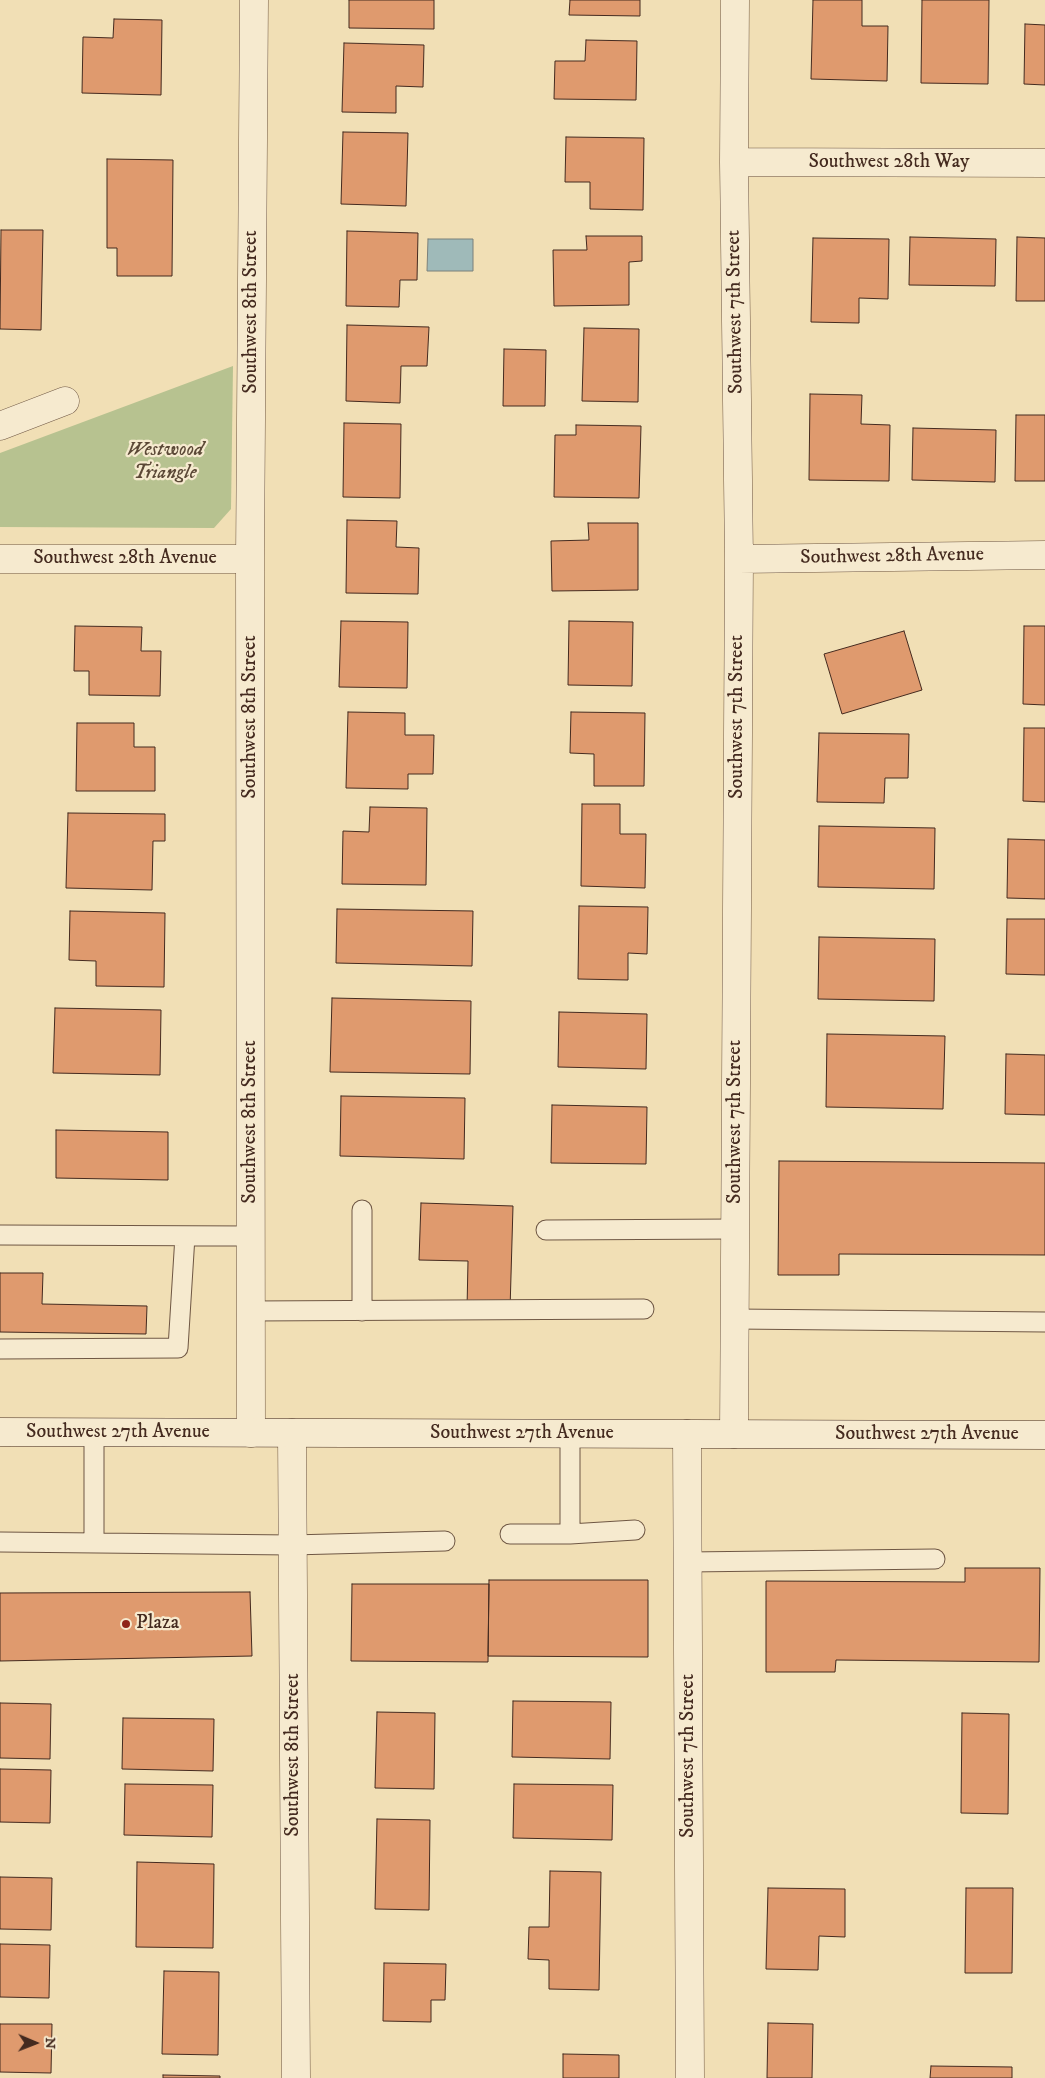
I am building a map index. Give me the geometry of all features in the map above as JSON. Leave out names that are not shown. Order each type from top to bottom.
[{"type":"street","name":"Southwest 8th Street","points":[[252,1433],[250,559],[254,0]]},
{"type":"street","name":"Southwest 7th Street","points":[[734,1434],[739,559],[734,162],[735,0]]},
{"type":"street","name":"Southwest 28th Way","points":[[734,162],[1045,163]]},
{"type":"street","points":[[0,426],[65,401]]},
{"type":"street","name":"Southwest 28th Avenue","points":[[739,559],[1045,555]]},
{"type":"street","name":"Southwest 28th Avenue","points":[[0,559],[250,559]]},
{"type":"street","name":"Southwest 27th Avenue","points":[[0,1432],[1045,1435]]},
{"type":"street","name":"Southwest 8th Street","points":[[292,1433],[296,2078]]},
{"type":"street","name":"Southwest 7th Street","points":[[687,1434],[690,2078]]},
{"type":"lane","points":[[362,1210],[362,1311]]},
{"type":"lane","points":[[546,1230],[735,1229]]},
{"type":"lane","points":[[0,1235],[251,1236]]},
{"type":"lane","points":[[0,1349],[178,1348],[185,1236]]},
{"type":"lane","points":[[251,1312],[644,1309]]},
{"type":"lane","points":[[735,1319],[1045,1322]]},
{"type":"lane","points":[[94,1432],[94,1542]]},
{"type":"lane","points":[[570,1434],[570,1534]]},
{"type":"lane","points":[[510,1534],[570,1534],[635,1530]]},
{"type":"lane","points":[[0,1542],[292,1545],[445,1541]]},
{"type":"lane","points":[[688,1562],[935,1559]]},
{"type":"green space","name":"Westwood Triangle","points":[[233,366],[231,509],[214,528],[0,527],[0,453]]},
{"type":"water","points":[[428,239],[473,239],[473,271],[427,271]]},
{"type":"building","points":[[349,0],[434,0],[434,29],[349,28]]},
{"type":"building","points":[[570,0],[640,0],[640,16],[569,15]]},
{"type":"building","points":[[813,0],[862,0],[862,26],[888,26],[887,81],[811,79]]},
{"type":"building","points":[[922,0],[989,0],[988,84],[921,83]]},
{"type":"building","points":[[114,19],[162,20],[161,95],[82,93],[83,37],[113,38]]},
{"type":"building","points":[[1025,24],[1045,25],[1045,85],[1024,84]]},
{"type":"building","points":[[586,40],[637,41],[636,100],[554,99],[555,61],[585,61]]},
{"type":"building","points":[[344,43],[424,45],[423,87],[396,86],[396,113],[342,112]]},
{"type":"building","points":[[343,132],[408,133],[406,206],[341,204]]},
{"type":"building","points":[[566,137],[644,138],[643,210],[590,209],[590,182],[565,182]]},
{"type":"building","points":[[107,159],[173,160],[172,276],[117,276],[117,248],[107,248]]},
{"type":"building","points":[[1,230],[43,230],[41,330],[0,329]]},
{"type":"building","points":[[347,231],[418,233],[417,280],[400,280],[399,307],[346,306]]},
{"type":"building","points":[[586,236],[642,236],[642,261],[629,262],[629,305],[554,306],[553,250],[587,250]]},
{"type":"building","points":[[910,237],[996,239],[995,286],[909,285]]},
{"type":"building","points":[[1017,237],[1045,238],[1045,301],[1016,301]]},
{"type":"building","points":[[813,238],[889,239],[888,299],[859,298],[859,323],[811,322]]},
{"type":"building","points":[[347,325],[429,327],[427,366],[401,366],[400,403],[346,401]]},
{"type":"building","points":[[584,328],[639,329],[638,402],[582,401]]},
{"type":"building","points":[[504,349],[546,350],[545,406],[503,406]]},
{"type":"building","points":[[810,394],[862,395],[861,424],[890,425],[889,481],[809,480]]},
{"type":"building","points":[[1016,415],[1045,415],[1045,481],[1015,481]]},
{"type":"building","points":[[344,423],[401,424],[400,498],[343,497]]},
{"type":"building","points":[[576,425],[641,426],[639,498],[554,497],[555,435],[576,435]]},
{"type":"building","points":[[913,428],[996,430],[995,482],[912,480]]},
{"type":"building","points":[[347,520],[397,521],[396,547],[419,548],[418,594],[346,593]]},
{"type":"building","points":[[588,523],[638,523],[638,590],[552,591],[551,541],[589,540]]},
{"type":"building","points":[[341,621],[408,622],[407,688],[339,687]]},
{"type":"building","points":[[569,621],[633,622],[632,686],[568,685]]},
{"type":"building","points":[[75,626],[142,627],[141,651],[161,651],[160,696],[89,695],[89,671],[74,671]]},
{"type":"building","points":[[1024,626],[1045,626],[1045,705],[1023,704]]},
{"type":"building","points":[[904,631],[922,690],[842,714],[824,654]]},
{"type":"building","points":[[348,712],[405,713],[405,735],[434,735],[433,774],[408,774],[408,789],[346,788]]},
{"type":"building","points":[[571,712],[645,713],[644,786],[594,786],[594,754],[570,753]]},
{"type":"building","points":[[77,723],[134,723],[134,747],[155,747],[155,791],[76,791]]},
{"type":"building","points":[[1024,728],[1045,728],[1045,802],[1023,801]]},
{"type":"building","points":[[819,733],[909,734],[908,778],[885,778],[884,803],[817,802]]},
{"type":"building","points":[[582,804],[620,804],[620,834],[646,834],[645,888],[581,886]]},
{"type":"building","points":[[370,807],[427,808],[426,885],[342,884],[343,831],[369,832]]},
{"type":"building","points":[[68,813],[165,814],[165,841],[153,841],[152,890],[66,888]]},
{"type":"building","points":[[819,826],[935,828],[934,889],[818,887]]},
{"type":"building","points":[[1008,839],[1045,840],[1045,899],[1007,898]]},
{"type":"building","points":[[579,906],[648,907],[647,954],[628,953],[628,980],[578,979]]},
{"type":"building","points":[[337,909],[473,911],[472,966],[336,963]]},
{"type":"building","points":[[70,911],[165,913],[164,987],[96,986],[96,961],[69,960]]},
{"type":"building","points":[[1007,919],[1045,919],[1045,975],[1006,974]]},
{"type":"building","points":[[819,937],[935,939],[934,1001],[818,999]]},
{"type":"building","points":[[332,998],[471,1001],[470,1074],[330,1072]]},
{"type":"building","points":[[55,1008],[161,1010],[160,1075],[53,1073]]},
{"type":"building","points":[[559,1012],[647,1014],[646,1069],[558,1067]]},
{"type":"building","points":[[827,1034],[945,1036],[943,1109],[826,1107]]},
{"type":"building","points":[[1006,1054],[1045,1055],[1045,1115],[1005,1114]]},
{"type":"building","points":[[341,1096],[465,1098],[464,1159],[340,1156]]},
{"type":"building","points":[[552,1105],[647,1107],[646,1164],[551,1163]]},
{"type":"building","points":[[56,1130],[168,1132],[168,1180],[56,1178]]},
{"type":"building","points":[[779,1161],[1045,1163],[1045,1255],[839,1254],[839,1275],[778,1275]]},
{"type":"building","points":[[421,1203],[513,1206],[510,1310],[467,1309],[468,1261],[419,1260]]},
{"type":"building","points":[[0,1273],[43,1273],[42,1304],[147,1306],[146,1334],[0,1332]]},
{"type":"building","points":[[965,1568],[1040,1568],[1039,1662],[836,1660],[835,1672],[766,1672],[766,1581],[965,1582]]},
{"type":"building","points":[[489,1580],[648,1580],[648,1657],[488,1656]]},
{"type":"building","points":[[352,1584],[489,1584],[488,1662],[351,1661]]},
{"type":"building","name":"Plaza","points":[[250,1592],[252,1656],[0,1661],[0,1593]]},
{"type":"building","points":[[513,1701],[611,1702],[610,1759],[512,1757]]},
{"type":"building","points":[[0,1703],[51,1704],[50,1759],[0,1758]]},
{"type":"building","points":[[377,1712],[435,1713],[434,1789],[375,1788]]},
{"type":"building","points":[[962,1713],[1009,1714],[1008,1814],[961,1813]]},
{"type":"building","points":[[123,1718],[214,1719],[213,1771],[122,1769]]},
{"type":"building","points":[[0,1769],[51,1770],[50,1823],[0,1822]]},
{"type":"building","points":[[125,1784],[213,1785],[212,1837],[124,1835]]},
{"type":"building","points":[[514,1784],[613,1785],[612,1840],[513,1838]]},
{"type":"building","points":[[377,1819],[430,1820],[429,1910],[375,1909]]},
{"type":"building","points":[[137,1862],[214,1864],[213,1948],[136,1947]]},
{"type":"building","points":[[550,1871],[601,1872],[599,1990],[549,1989],[549,1960],[528,1959],[529,1927],[549,1927]]},
{"type":"building","points":[[0,1877],[52,1878],[51,1930],[0,1929]]},
{"type":"building","points":[[768,1888],[845,1889],[845,1937],[819,1936],[818,1970],[766,1969]]},
{"type":"building","points":[[966,1888],[1013,1888],[1012,1973],[965,1973]]},
{"type":"building","points":[[0,1944],[50,1945],[49,1998],[0,1997]]},
{"type":"building","points":[[384,1963],[446,1964],[445,2000],[431,2000],[431,2022],[383,2021]]},
{"type":"building","points":[[164,1971],[219,1972],[218,2055],[162,2054]]},
{"type":"building","points":[[768,2023],[813,2024],[812,2078],[767,2078]]},
{"type":"building","points":[[0,2024],[52,2024],[51,2073],[0,2072]]},
{"type":"building","points":[[563,2054],[619,2055],[619,2078],[563,2078]]},
{"type":"building","points":[[931,2066],[1012,2067],[1012,2078],[930,2078]]},
{"type":"building","points":[[163,2075],[220,2076],[220,2078],[163,2078]]},
{"type":"place","name":"Plaza","points":[[126,1624]]}]
